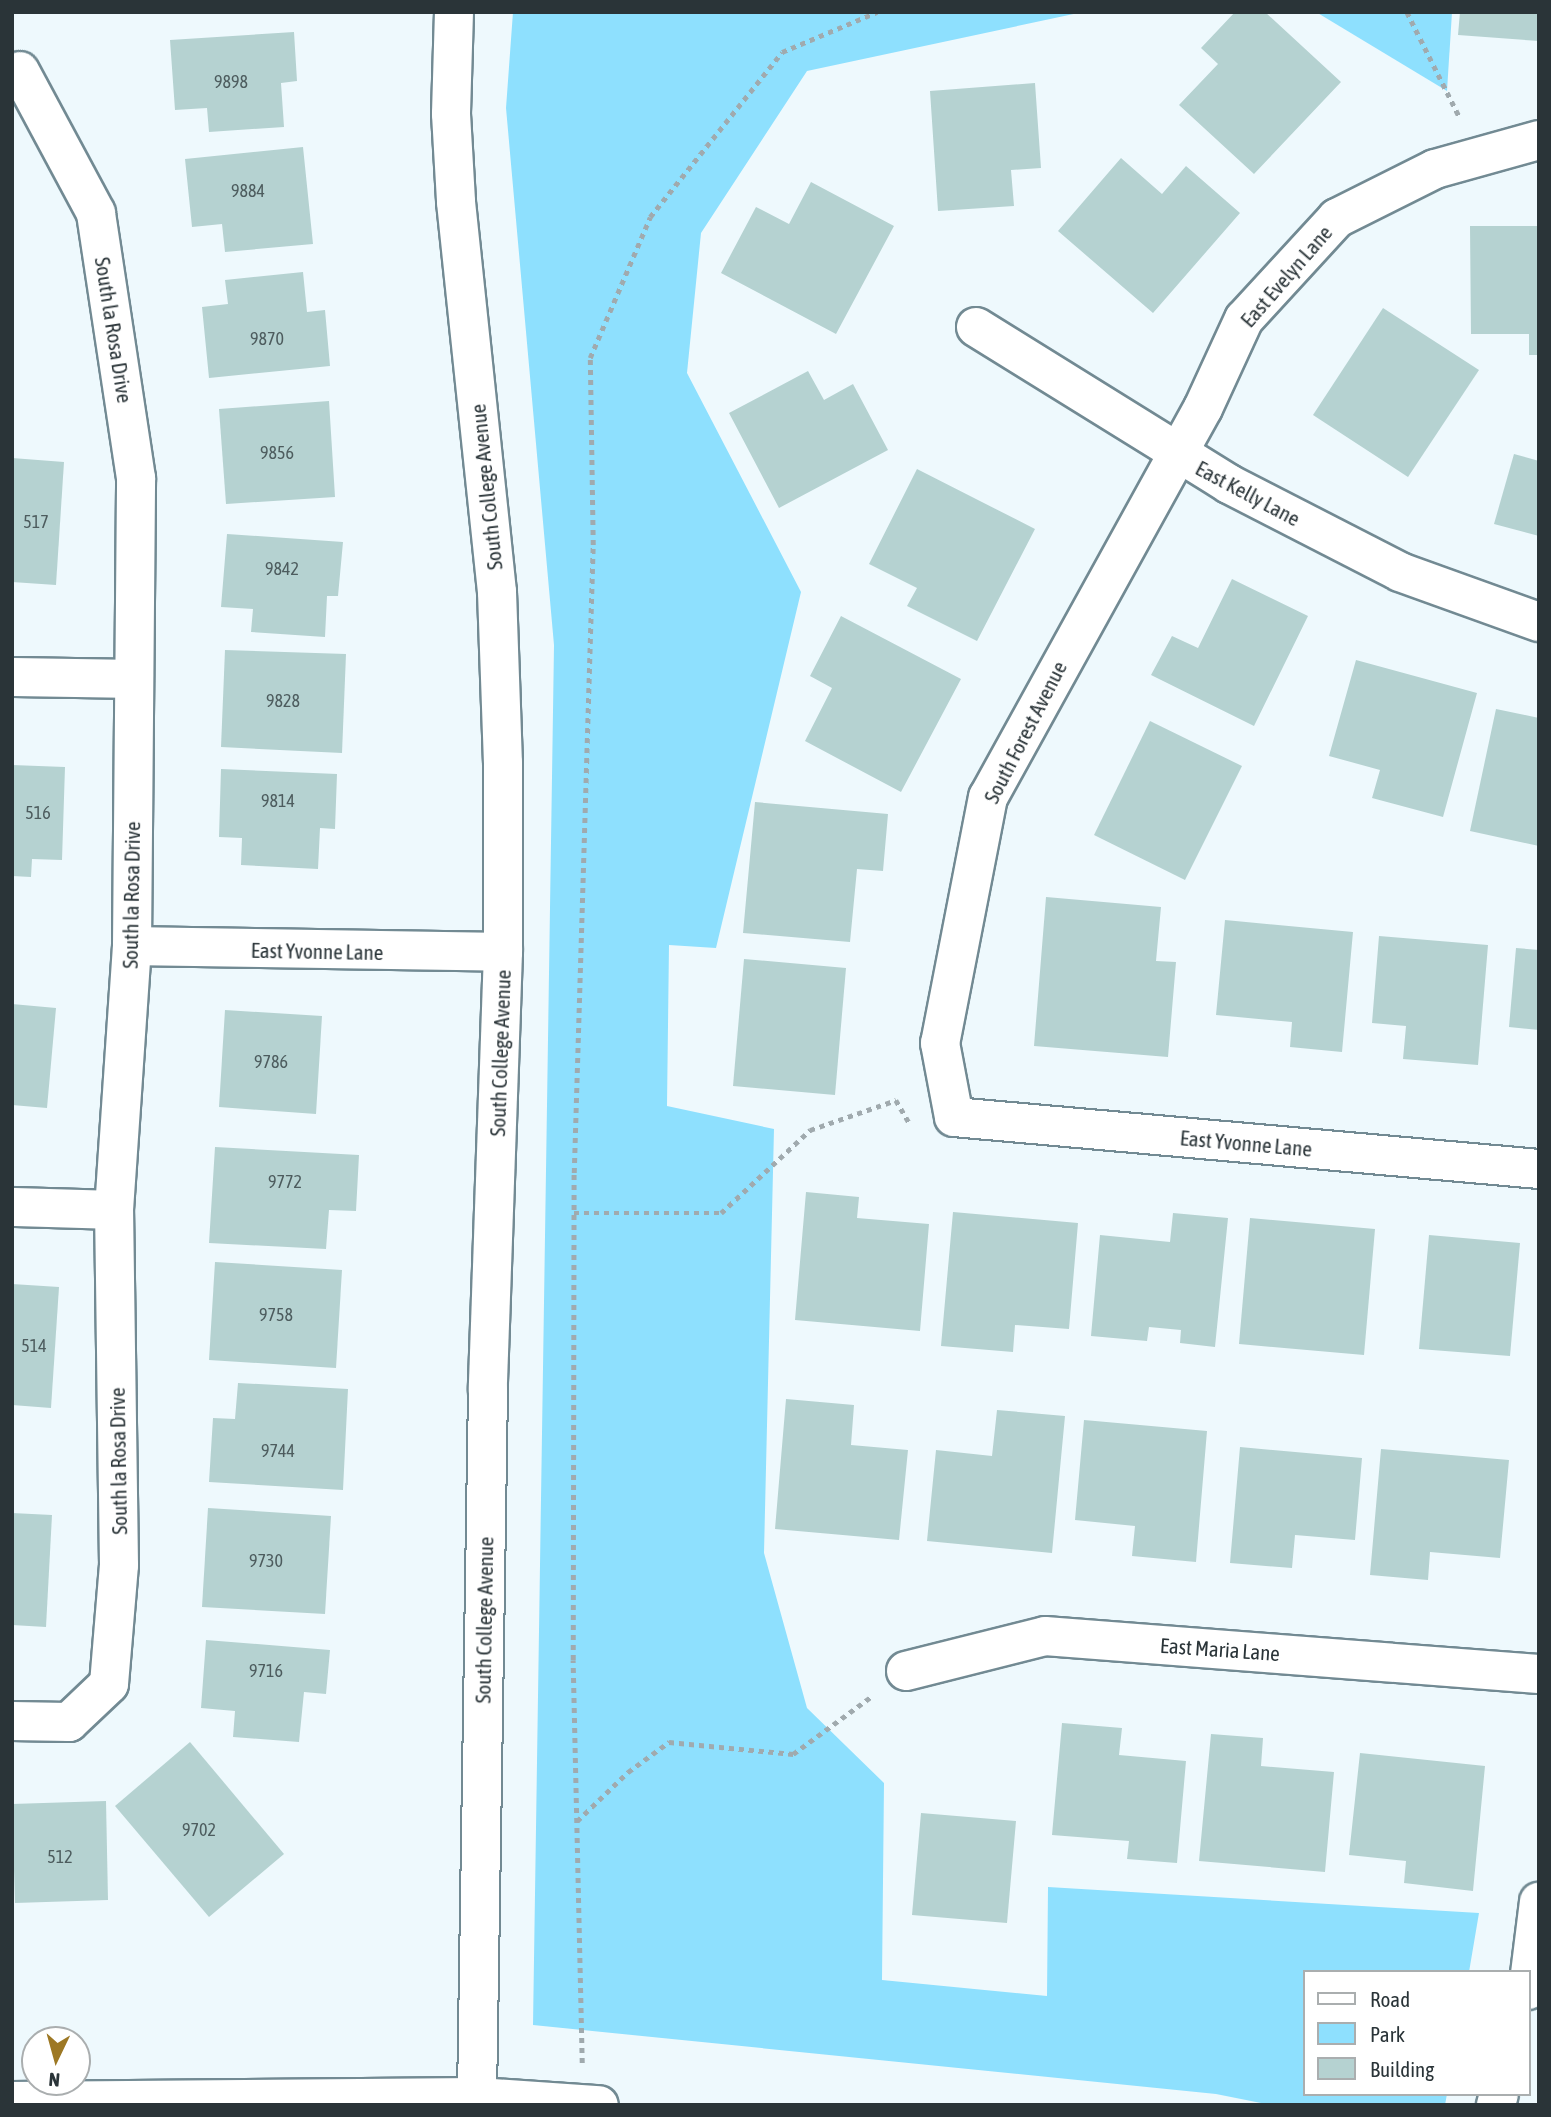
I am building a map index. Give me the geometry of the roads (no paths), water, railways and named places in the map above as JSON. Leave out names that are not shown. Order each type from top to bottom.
[{"type":"street","name":"South College Avenue","points":[[454,12],[451,114],[456,202],[497,592],[503,952],[488,1403],[477,2097]]},
{"type":"street","name":"South la Rosa Drive","points":[[12,1721],[69,1722],[109,1684],[119,1565],[114,1210],[132,946],[136,478],[96,213],[20,71]]},
{"type":"street","name":"East Evelyn Lane","points":[[1175,454],[1203,408],[1244,319],[1337,218],[1435,169],[1539,139]]},
{"type":"street","name":"East Kelly Lane","points":[[976,327],[1175,454],[1400,572],[1539,621]]},
{"type":"street","name":"South Forest Avenue","points":[[954,1117],[940,1043],[988,797],[1175,454]]},
{"type":"street","points":[[12,677],[134,680]]},
{"type":"street","name":"East Yvonne Lane","points":[[132,946],[503,952]]},
{"type":"street","name":"East Yvonne Lane","points":[[954,1117],[1539,1169]]},
{"type":"street","points":[[12,1207],[114,1210]]},
{"type":"street","name":"East Maria Lane","points":[[906,1671],[1045,1636],[1539,1674]]},
{"type":"street","points":[[1530,1974],[1539,1902]]},
{"type":"street","points":[[12,2101],[477,2097],[591,2104]]}]
